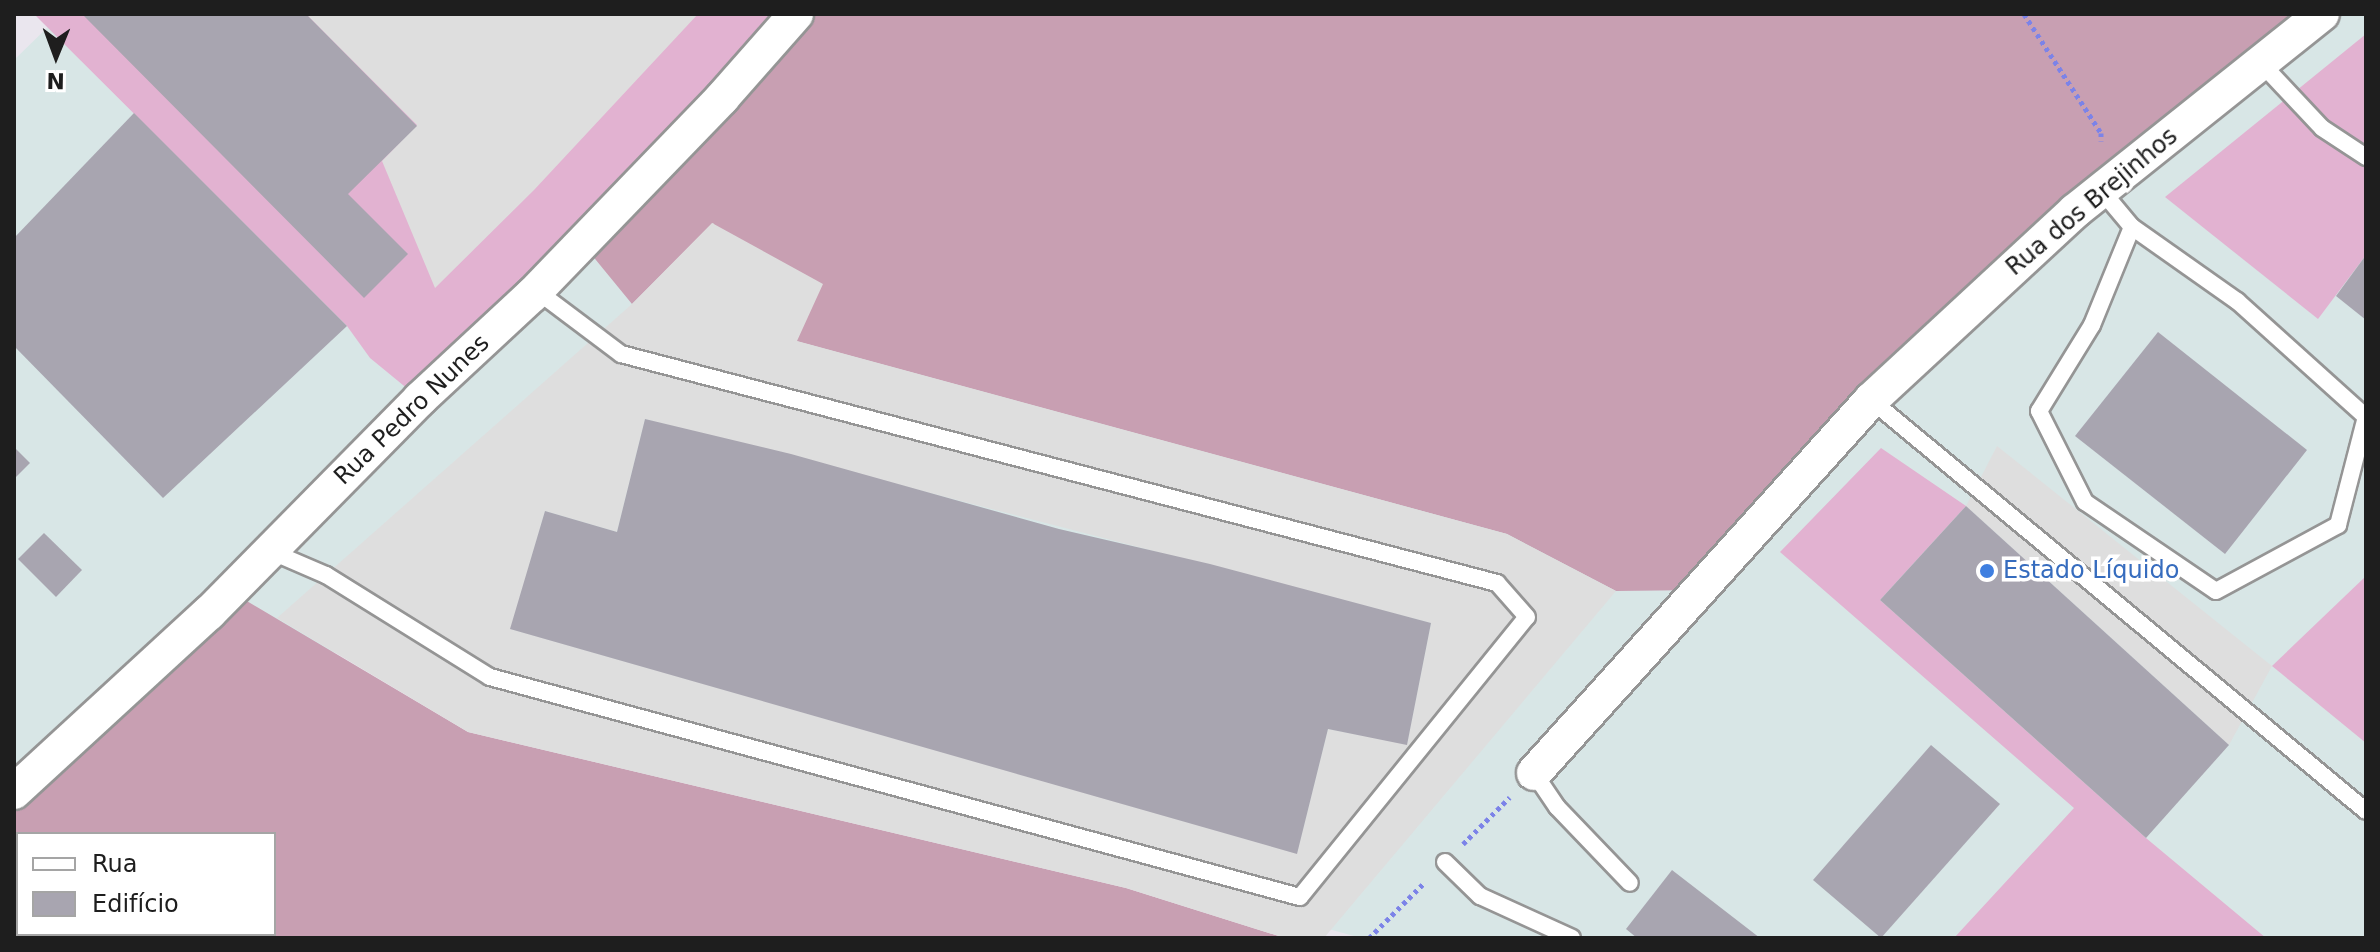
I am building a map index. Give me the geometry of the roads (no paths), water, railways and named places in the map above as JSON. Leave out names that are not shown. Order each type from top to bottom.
[{"type":"street","name":"Rua Pedro Nunes","points":[[14,792],[209,613],[420,399],[537,291],[722,98],[796,14]]},
{"type":"street","name":"Rua dos Brejinhos","points":[[1534,773],[1871,400],[2101,190],[2322,14]]},
{"type":"lane","points":[[2261,63],[2322,128],[2366,157]]},
{"type":"lane","points":[[2101,190],[2132,227],[2237,301],[2366,417],[2338,525],[2216,591],[2085,502],[2039,411],[2092,325],[2132,227]]},
{"type":"lane","points":[[270,551],[326,575],[490,677],[1300,897],[1527,617],[1497,583],[621,354],[537,291]]},
{"type":"lane","points":[[1871,400],[2366,811]]},
{"type":"lane","points":[[1534,773],[1557,807],[1630,883]]},
{"type":"lane","points":[[1445,862],[1480,896],[1572,938]]},
{"type":"place","name":"Estado Líquido","points":[[1987,571]]}]
